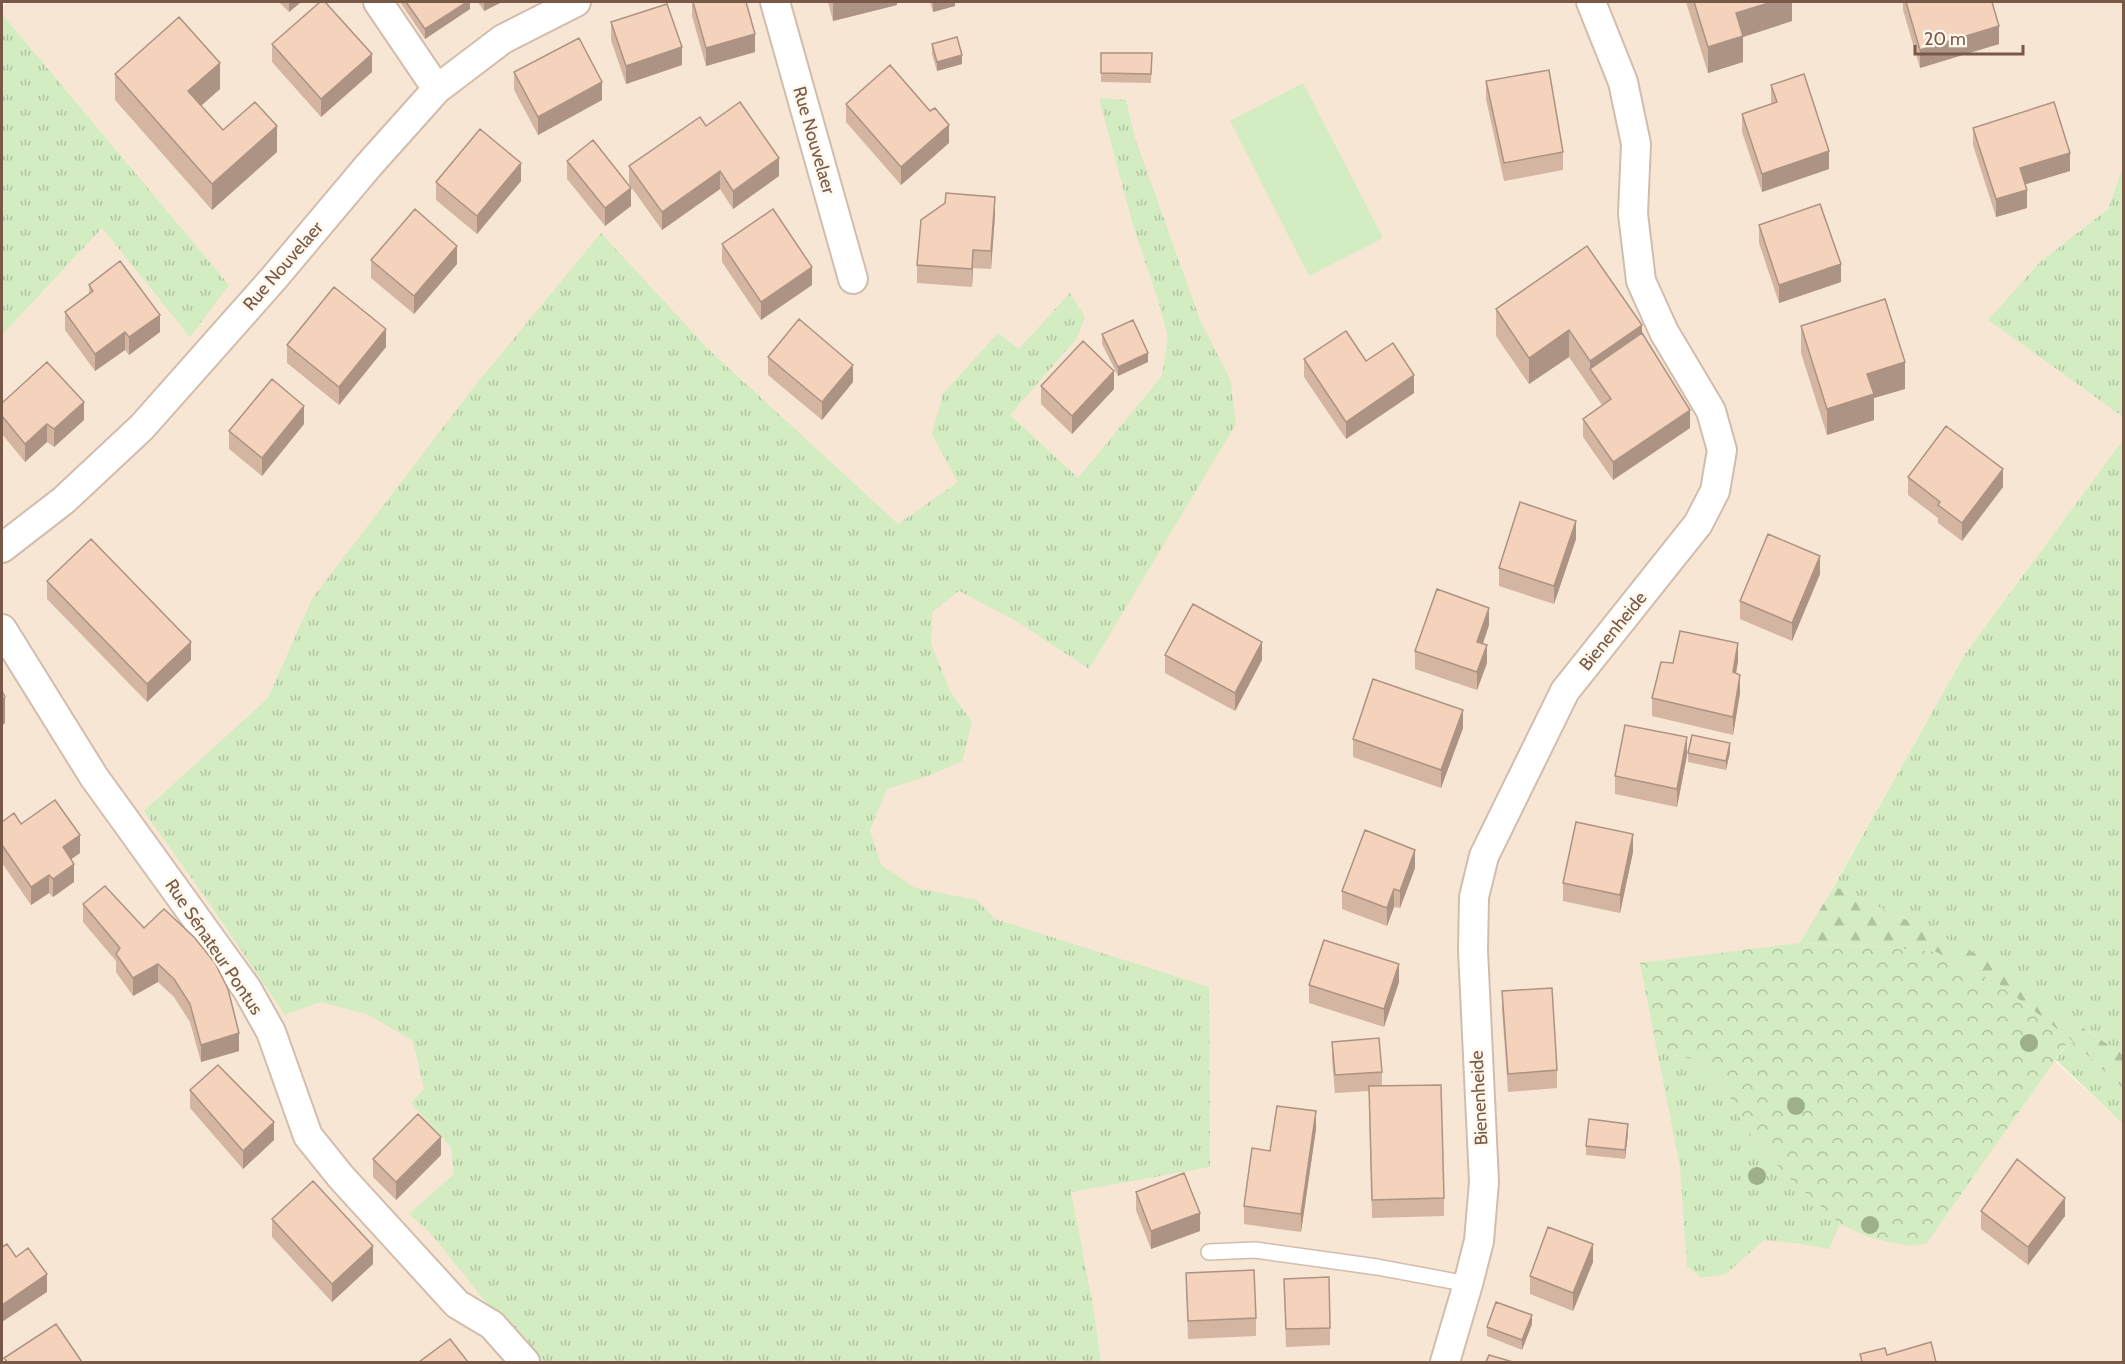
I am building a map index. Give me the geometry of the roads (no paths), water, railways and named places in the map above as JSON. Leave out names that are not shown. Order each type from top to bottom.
[{"type":"street","points":[[378,2],[437,88]]},
{"type":"street","name":"Rue Nouvelaer","points":[[2,548],[64,500],[142,427],[274,279],[437,88],[503,39],[576,2]]},
{"type":"street","name":"Rue Nouvelaer","points":[[775,2],[853,279]]},
{"type":"street","name":"Bienenheide","points":[[1445,1362],[1479,1241],[1484,1182],[1473,950],[1474,897],[1484,856],[1565,691],[1698,524],[1715,491],[1722,450],[1712,411],[1664,332],[1641,281],[1634,214],[1636,144],[1623,82],[1591,2]]},
{"type":"street","name":"Rue Sénateur Pontus","points":[[2,629],[94,777],[247,989],[271,1032],[308,1136],[341,1177],[457,1304],[492,1325],[525,1362]]},
{"type":"lane","points":[[1209,1251],[1255,1250],[1377,1267],[1468,1284]]}]
